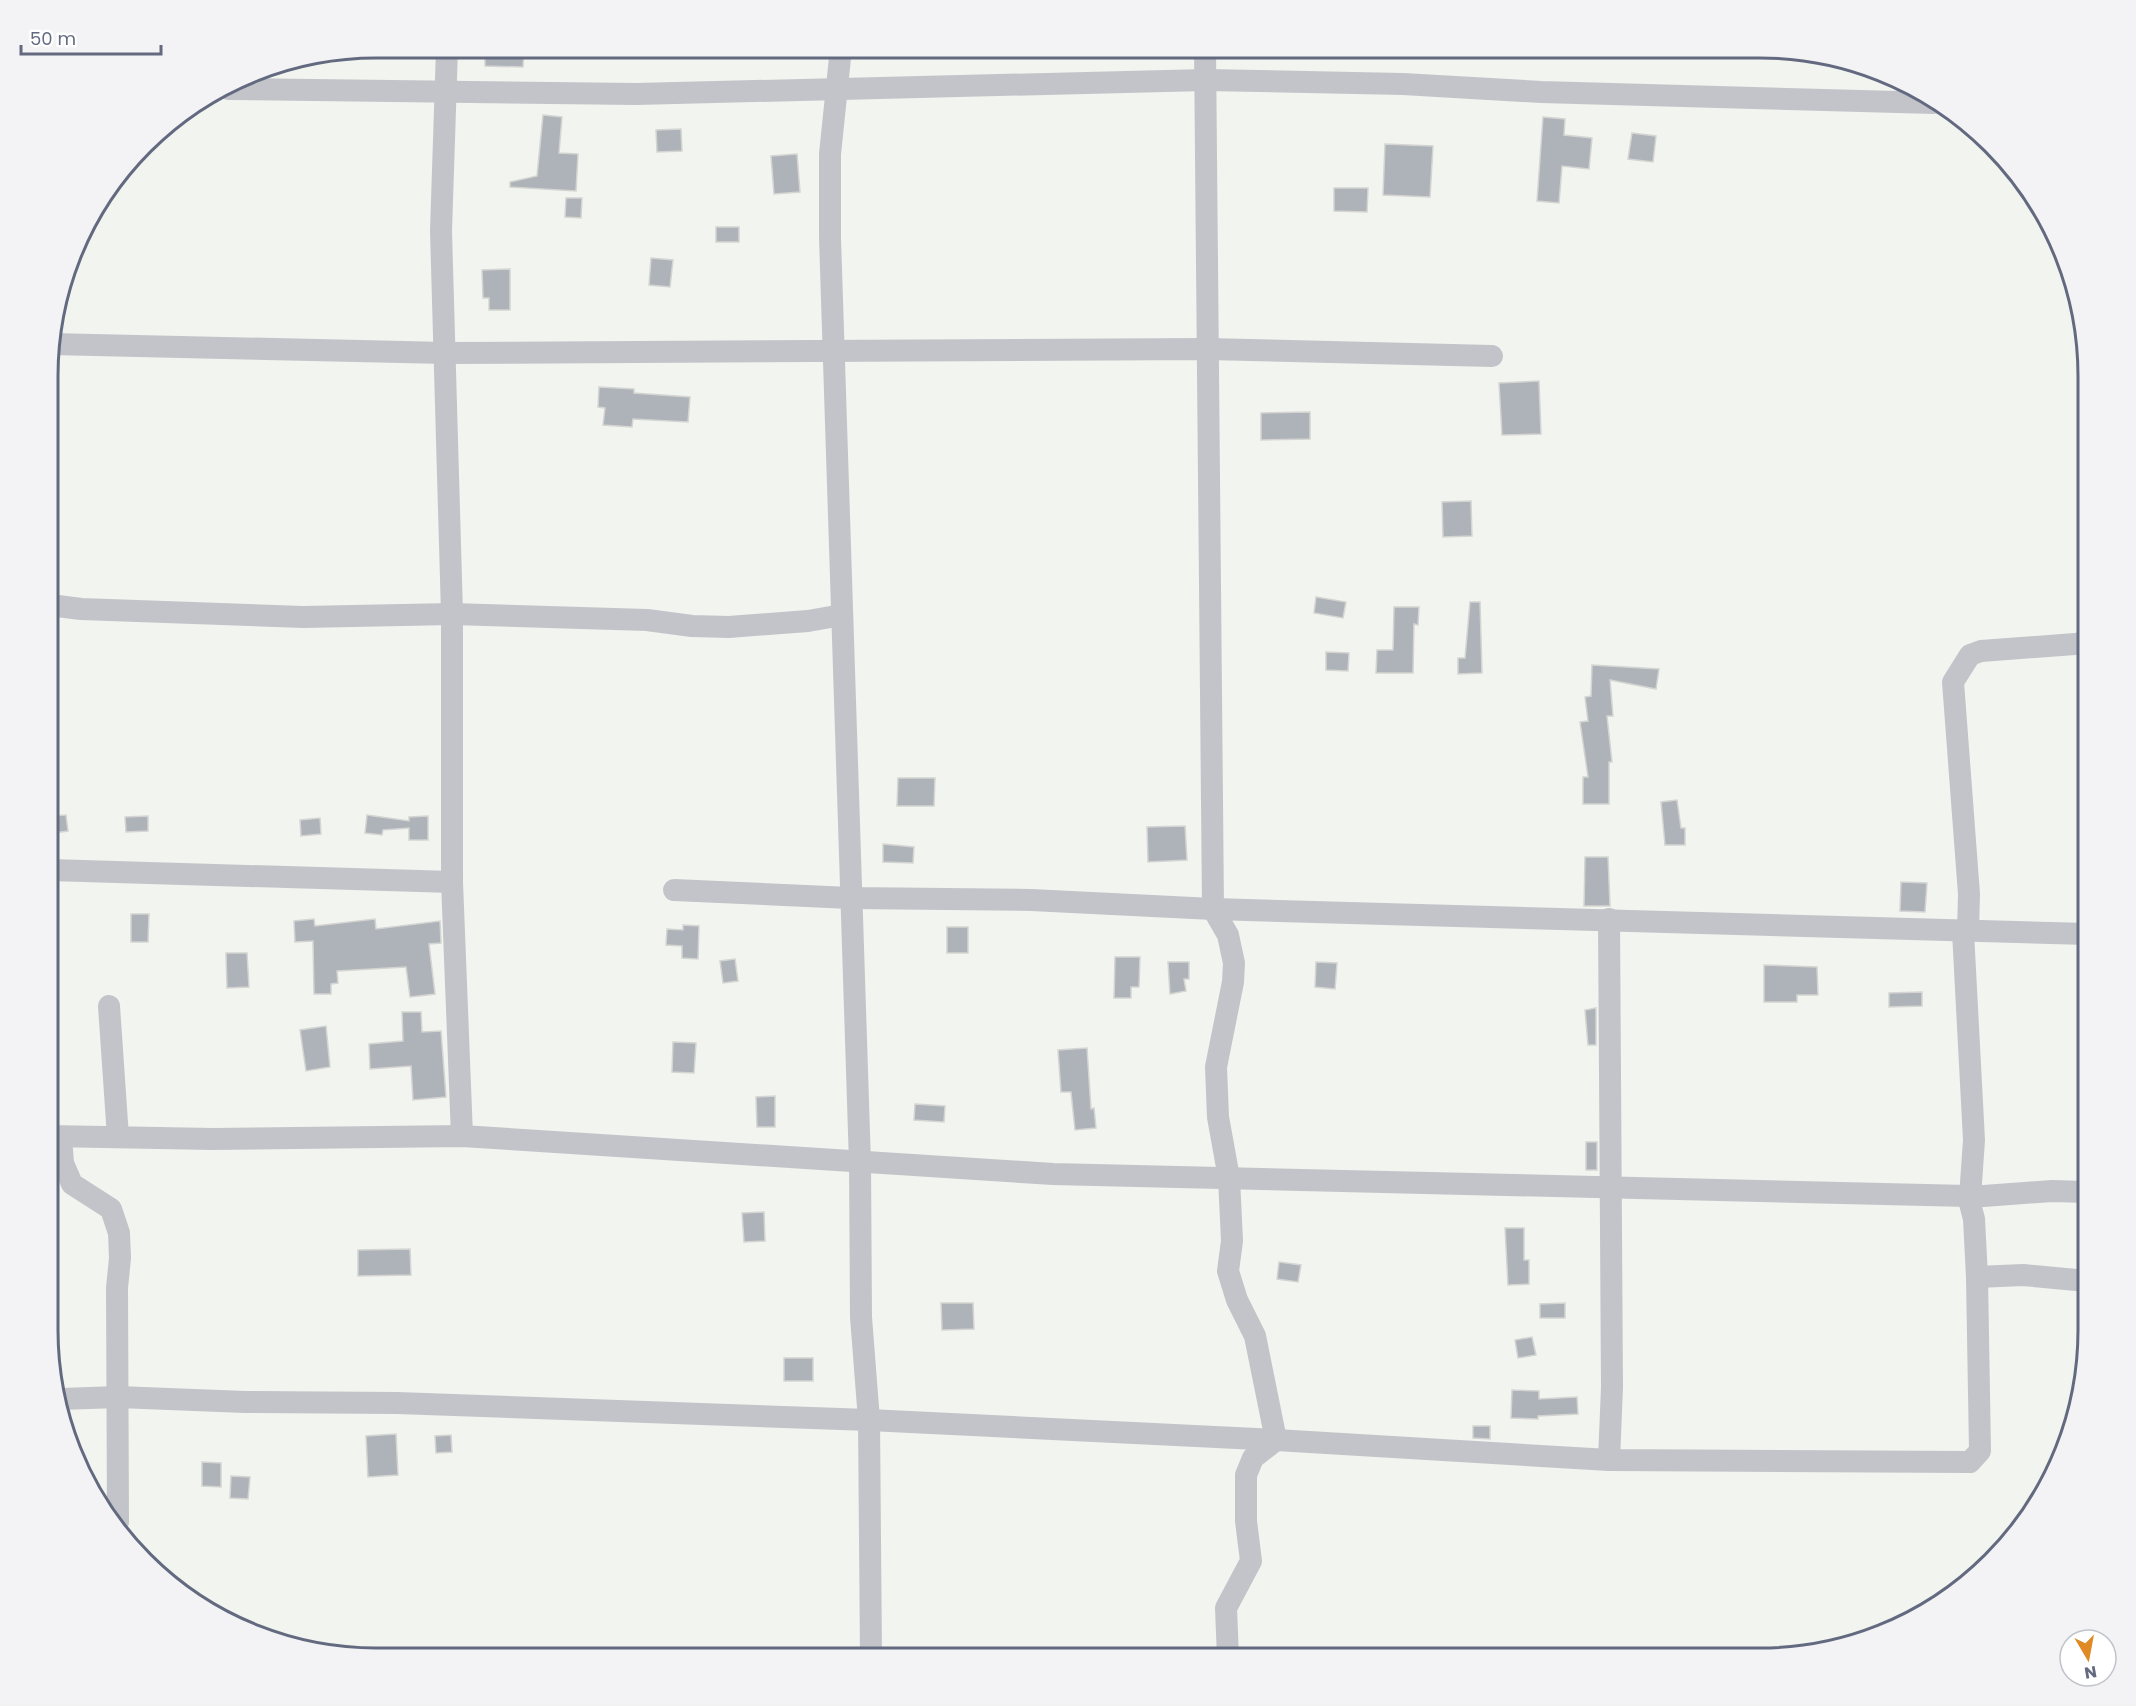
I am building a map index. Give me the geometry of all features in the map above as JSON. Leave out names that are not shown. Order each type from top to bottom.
[{"type":"street","points":[[447,58],[441,231],[452,614],[452,882],[462,1136]]},
{"type":"street","points":[[840,58],[830,154],[850,898],[860,1162],[861,1317],[869,1420],[871,1648]]},
{"type":"street","points":[[1205,58],[1213,909],[1228,935],[1234,963],[1233,982],[1216,1067],[1218,1117],[1229,1178],[1232,1241],[1228,1271],[1238,1300],[1255,1336],[1276,1440]]},
{"type":"street","points":[[240,89],[636,94],[1206,80],[1403,84],[1552,93],[1922,103]]},
{"type":"street","points":[[60,344],[446,353],[1207,349],[1492,356]]},
{"type":"street","points":[[59,606],[81,609],[303,616],[452,614],[647,620],[692,626],[729,627],[808,621],[842,615]]},
{"type":"street","points":[[66,1399],[118,1397],[245,1402],[397,1402],[869,1420],[1276,1440],[1609,1460],[1970,1462],[1980,1451],[1977,1277],[1974,1219],[1969,1197],[1974,1140],[1966,932],[1969,883],[1953,682],[1970,655],[1981,651],[2077,644]]},
{"type":"street","points":[[59,870],[452,882]]},
{"type":"street","points":[[674,890],[850,898],[1031,900],[1213,909],[1833,925],[1966,932],[2077,934]]},
{"type":"street","points":[[1609,919],[1612,1124],[1609,1187],[1612,1387],[1609,1460]]},
{"type":"street","points":[[109,1006],[118,1137]]},
{"type":"street","points":[[59,1137],[462,1136],[1053,1174],[1969,1197],[2052,1191],[2077,1192]]},
{"type":"street","points":[[59,1150],[72,1184],[111,1209],[119,1233],[118,1514]]},
{"type":"street","points":[[1977,1277],[2023,1275],[2077,1280]]},
{"type":"street","points":[[1228,1648],[1226,1608],[1230,1595],[1251,1562],[1246,1521],[1246,1475],[1253,1458],[1276,1440]]},
{"type":"building","points":[[485,58],[523,58],[523,67],[485,66]]},
{"type":"building","points":[[543,115],[562,117],[559,153],[578,154],[576,191],[510,187],[510,182],[537,176]]},
{"type":"building","points":[[1543,117],[1565,119],[1564,135],[1592,138],[1589,169],[1562,166],[1559,203],[1537,201]]},
{"type":"building","points":[[681,129],[682,151],[657,152],[656,130]]},
{"type":"building","points":[[1632,133],[1656,136],[1653,162],[1628,159]]},
{"type":"building","points":[[1385,144],[1433,146],[1430,197],[1383,195]]},
{"type":"building","points":[[797,154],[800,192],[774,194],[771,156]]},
{"type":"building","points":[[1334,188],[1368,188],[1367,212],[1334,211]]},
{"type":"building","points":[[566,198],[582,198],[581,218],[565,217]]},
{"type":"building","points":[[716,227],[739,227],[739,242],[716,242]]},
{"type":"building","points":[[651,258],[673,260],[670,287],[649,285]]},
{"type":"building","points":[[510,269],[510,310],[489,310],[489,298],[483,298],[482,270]]},
{"type":"building","points":[[1539,381],[1541,434],[1502,435],[1499,383]]},
{"type":"building","points":[[599,387],[634,389],[634,393],[690,397],[688,422],[633,419],[632,427],[603,425],[605,408],[598,407]]},
{"type":"building","points":[[1310,412],[1310,439],[1261,440],[1261,413]]},
{"type":"building","points":[[1471,501],[1472,536],[1443,537],[1442,502]]},
{"type":"building","points":[[1316,597],[1346,602],[1343,618],[1314,613]]},
{"type":"building","points":[[1470,602],[1480,602],[1482,673],[1458,674],[1458,658],[1465,658]]},
{"type":"building","points":[[1394,607],[1419,607],[1418,625],[1414,624],[1413,673],[1376,673],[1377,650],[1393,650]]},
{"type":"building","points":[[1326,652],[1349,653],[1348,671],[1326,670]]},
{"type":"building","points":[[1592,665],[1659,669],[1656,689],[1610,680],[1613,716],[1607,716],[1612,762],[1609,762],[1609,804],[1583,804],[1583,777],[1588,777],[1580,722],[1588,721],[1585,697],[1591,696]]},
{"type":"building","points":[[898,778],[935,778],[934,806],[897,806]]},
{"type":"building","points":[[1677,800],[1681,828],[1685,828],[1685,845],[1665,845],[1661,802]]},
{"type":"building","points":[[66,815],[68,831],[59,832],[59,816]]},
{"type":"building","points":[[367,815],[409,821],[409,817],[428,816],[428,840],[409,840],[409,828],[383,830],[382,835],[365,833]]},
{"type":"building","points":[[148,816],[148,831],[126,832],[125,817]]},
{"type":"building","points":[[320,818],[321,834],[301,836],[300,820]]},
{"type":"building","points":[[1185,826],[1187,860],[1148,862],[1147,827]]},
{"type":"building","points":[[883,844],[914,847],[913,863],[883,862]]},
{"type":"building","points":[[1585,857],[1608,857],[1610,906],[1584,906]]},
{"type":"building","points":[[1901,882],[1927,883],[1925,912],[1900,911]]},
{"type":"building","points":[[131,914],[149,914],[148,942],[131,942]]},
{"type":"building","points":[[314,919],[315,926],[375,919],[376,929],[440,921],[441,943],[429,944],[435,994],[410,997],[406,967],[337,971],[338,983],[331,984],[331,994],[314,994],[313,941],[295,942],[294,921]]},
{"type":"building","points":[[683,925],[699,926],[698,959],[682,958],[682,946],[666,945],[667,929],[683,930]]},
{"type":"building","points":[[947,927],[968,927],[968,953],[947,953]]},
{"type":"building","points":[[226,953],[247,953],[249,987],[227,988]]},
{"type":"building","points":[[1115,957],[1140,957],[1139,987],[1131,987],[1131,998],[1114,998]]},
{"type":"building","points":[[735,959],[738,981],[723,983],[720,961]]},
{"type":"building","points":[[1168,962],[1189,962],[1189,979],[1184,979],[1186,991],[1170,994]]},
{"type":"building","points":[[1316,962],[1337,963],[1335,989],[1315,987]]},
{"type":"building","points":[[1764,965],[1817,967],[1818,995],[1797,995],[1797,1002],[1764,1002]]},
{"type":"building","points":[[1922,992],[1922,1006],[1889,1007],[1889,993]]},
{"type":"building","points":[[1596,1008],[1596,1045],[1588,1045],[1585,1010]]},
{"type":"building","points":[[402,1012],[421,1012],[422,1032],[441,1031],[446,1097],[413,1100],[411,1066],[370,1069],[369,1044],[403,1041]]},
{"type":"building","points":[[326,1026],[330,1067],[306,1071],[300,1030]]},
{"type":"building","points":[[673,1042],[696,1043],[694,1073],[672,1072]]},
{"type":"building","points":[[1087,1048],[1091,1109],[1094,1108],[1096,1128],[1075,1130],[1071,1092],[1061,1092],[1058,1050]]},
{"type":"building","points":[[775,1096],[775,1127],[757,1127],[756,1097]]},
{"type":"building","points":[[915,1104],[945,1106],[944,1122],[914,1120]]},
{"type":"building","points":[[1586,1142],[1597,1142],[1597,1170],[1586,1170]]},
{"type":"building","points":[[764,1212],[765,1241],[744,1242],[742,1213]]},
{"type":"building","points":[[1505,1228],[1524,1228],[1524,1260],[1529,1260],[1529,1284],[1508,1285]]},
{"type":"building","points":[[410,1249],[411,1275],[358,1276],[358,1250]]},
{"type":"building","points":[[1279,1262],[1301,1265],[1298,1282],[1277,1279]]},
{"type":"building","points":[[941,1303],[973,1303],[974,1329],[942,1330]]},
{"type":"building","points":[[1565,1303],[1565,1318],[1540,1318],[1540,1304]]},
{"type":"building","points":[[1532,1337],[1536,1355],[1518,1358],[1515,1340]]},
{"type":"building","points":[[784,1358],[813,1358],[813,1381],[784,1381]]},
{"type":"building","points":[[1512,1390],[1539,1391],[1539,1399],[1577,1397],[1578,1414],[1538,1416],[1538,1419],[1511,1418]]},
{"type":"building","points":[[1473,1426],[1490,1426],[1490,1439],[1473,1438]]},
{"type":"building","points":[[396,1434],[398,1475],[368,1477],[366,1436]]},
{"type":"building","points":[[451,1435],[452,1452],[436,1453],[435,1436]]},
{"type":"building","points":[[202,1462],[221,1463],[221,1487],[202,1486]]},
{"type":"building","points":[[231,1476],[250,1477],[248,1499],[230,1498]]}]
